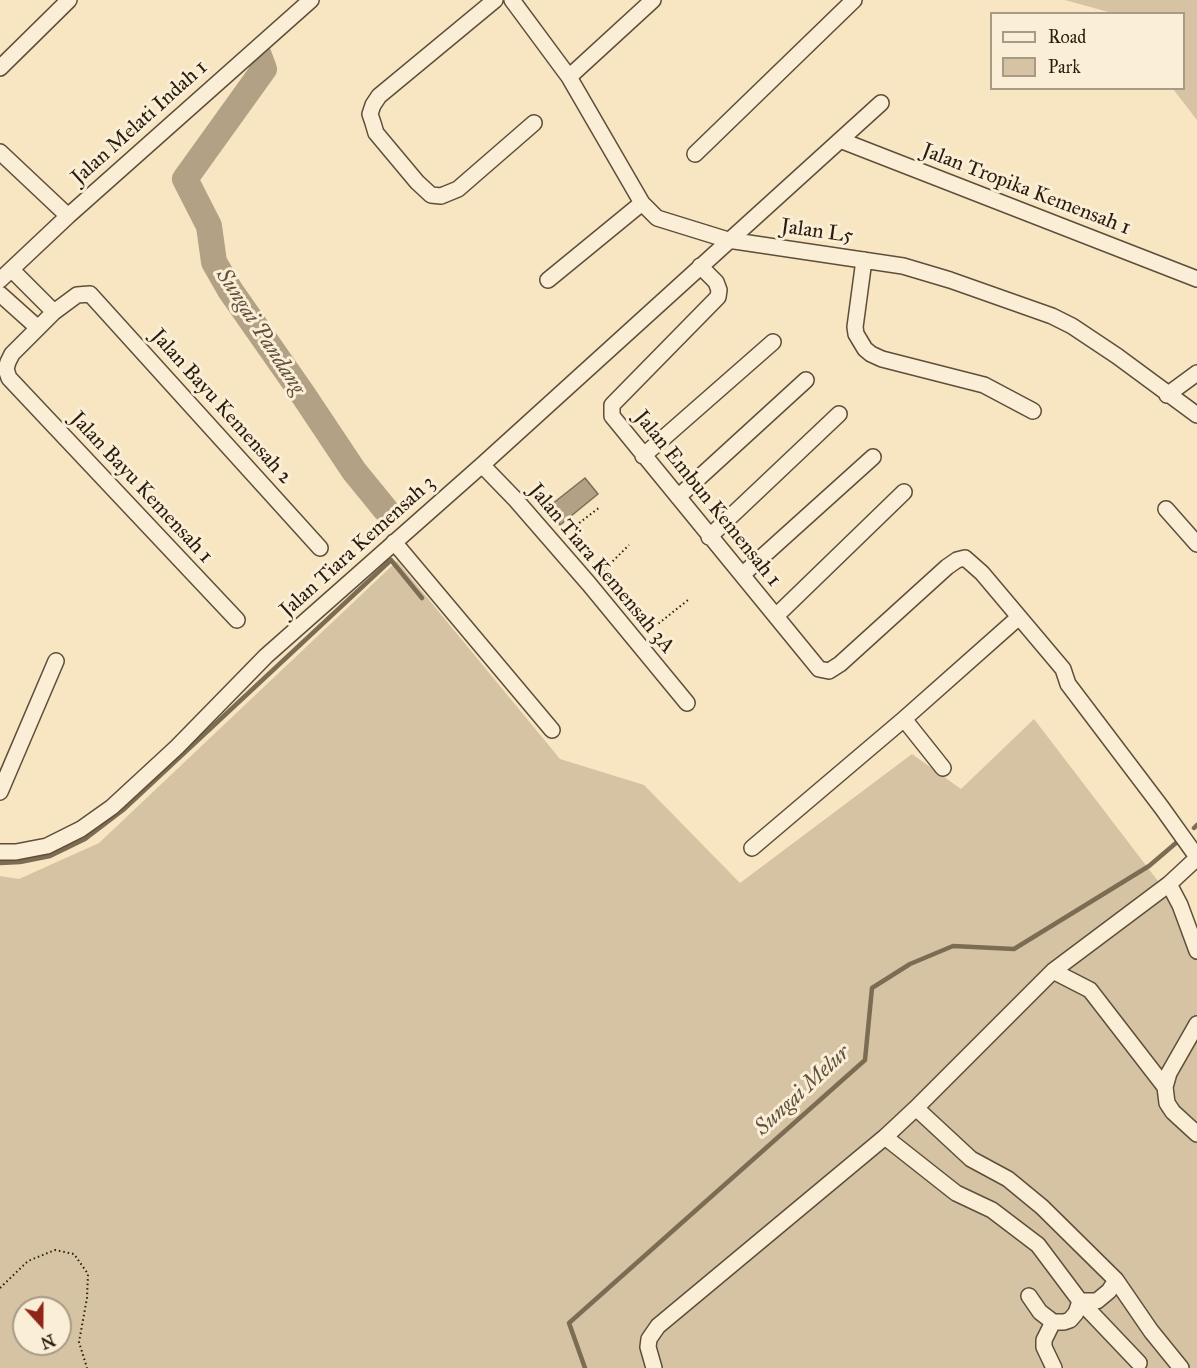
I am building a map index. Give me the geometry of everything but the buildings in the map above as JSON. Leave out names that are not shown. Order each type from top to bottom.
[{"type":"street","points":[[0,68],[69,0]]},
{"type":"street","name":"Jalan Melati Indah 1","points":[[6,275],[68,216],[311,0]]},
{"type":"street","points":[[495,0],[379,96],[370,114],[376,133],[417,182],[431,195],[441,196],[458,189],[534,123]]},
{"type":"street","name":"Jalan L5","points":[[512,0],[569,77],[642,203],[657,218],[728,240],[903,266],[1052,316],[1072,326],[1117,356],[1167,395],[1193,408]]},
{"type":"street","points":[[569,77],[653,0]]},
{"type":"street","points":[[695,154],[854,0]]},
{"type":"street","name":"Jalan Tiara Kemensah 3","points":[[0,852],[16,852],[47,846],[81,829],[112,807],[177,747],[266,657],[482,465],[881,103]]},
{"type":"street","name":"Jalan Tropika Kemensah 1","points":[[840,140],[1197,279]]},
{"type":"street","points":[[0,152],[68,216]]},
{"type":"street","points":[[548,280],[642,203]]},
{"type":"street","points":[[864,260],[855,327],[861,343],[871,354],[932,373],[984,385],[1033,411]]},
{"type":"street","name":"Jalan Embun Kemensah 1","points":[[700,266],[716,282],[719,290],[718,297],[612,405],[612,417],[819,669],[829,671],[834,668],[946,567],[957,560],[965,558],[974,565],[1019,617]]},
{"type":"street","points":[[0,294],[38,328],[54,312],[6,275]]},
{"type":"street","name":"Jalan Bayu Kemensah 2","points":[[54,312],[77,295],[90,294],[320,548]]},
{"type":"street","name":"Jalan Bayu Kemensah 1","points":[[38,328],[12,354],[8,362],[6,369],[14,384],[237,620]]},
{"type":"street","points":[[643,456],[773,342]]},
{"type":"street","points":[[1167,395],[1197,373]]},
{"type":"street","points":[[678,497],[806,380]]},
{"type":"street","points":[[709,537],[839,414]]},
{"type":"street","points":[[742,575],[873,457]]},
{"type":"street","name":"Jalan Tiara Kemensah 3A","points":[[482,465],[554,543],[687,703]]},
{"type":"street","points":[[776,616],[904,492]]},
{"type":"street","points":[[1166,509],[1197,544]]},
{"type":"street","points":[[394,542],[552,730]]},
{"type":"street","points":[[654,1368],[648,1347],[649,1339],[658,1326],[885,1137],[1053,971],[1169,884],[1197,857],[1068,684],[1063,669],[1019,617],[904,719],[752,848]]},
{"type":"street","points":[[0,792],[56,661]]},
{"type":"street","points":[[904,719],[943,768]]},
{"type":"street","points":[[1169,884],[1180,905],[1197,951]]},
{"type":"street","points":[[1053,971],[1090,990],[1165,1088]]},
{"type":"street","points":[[1197,1024],[1169,1072],[1165,1088],[1167,1103],[1173,1113],[1197,1134]]},
{"type":"street","points":[[916,1108],[971,1159],[1008,1179],[1042,1207],[1116,1280],[1151,1331],[1181,1368]]},
{"type":"street","points":[[885,1137],[956,1193],[992,1210],[1038,1245],[1080,1301],[1140,1363]]},
{"type":"street","points":[[1080,1301],[1097,1301],[1109,1291],[1116,1280]]},
{"type":"street","points":[[1029,1296],[1040,1312],[1053,1322],[1070,1320],[1076,1313],[1080,1301]]},
{"type":"street","points":[[1053,1322],[1044,1347],[1054,1368]]},
{"type":"path","points":[[554,543],[600,507]]},
{"type":"path","points":[[589,584],[629,545]]},
{"type":"path","points":[[637,642],[688,600]]},
{"type":"path","points":[[0,1288],[28,1261],[55,1250],[74,1254],[88,1274],[87,1298],[80,1342],[87,1368]]},
{"type":"green space","points":[[1065,0],[1197,0],[1197,120],[1174,90],[1185,90],[1185,12],[1108,12]]},
{"type":"green space","points":[[397,561],[560,759],[644,785],[740,883],[912,754],[961,789],[1034,719],[1197,932],[1197,1368],[0,1368],[0,876],[19,879],[99,843]]},
{"type":"shaded area","points":[[585,478],[598,494],[560,525],[547,508]]},
{"type":"waterway","name":"Sungai Pandang","points":[[258,53],[264,69],[185,179],[209,226],[214,262],[230,290],[354,471],[385,509]]},
{"type":"waterway","name":"Sungai Pandang","points":[[0,863],[50,856],[85,839],[123,810],[391,560],[422,598]]},
{"type":"waterway","name":"Sungai Melur","points":[[1194,828],[1197,825]]},
{"type":"waterway","name":"Sungai Melur","points":[[585,1368],[569,1323],[865,1060],[872,988],[910,964],[953,946],[1014,949],[1149,866],[1176,843]]}]
